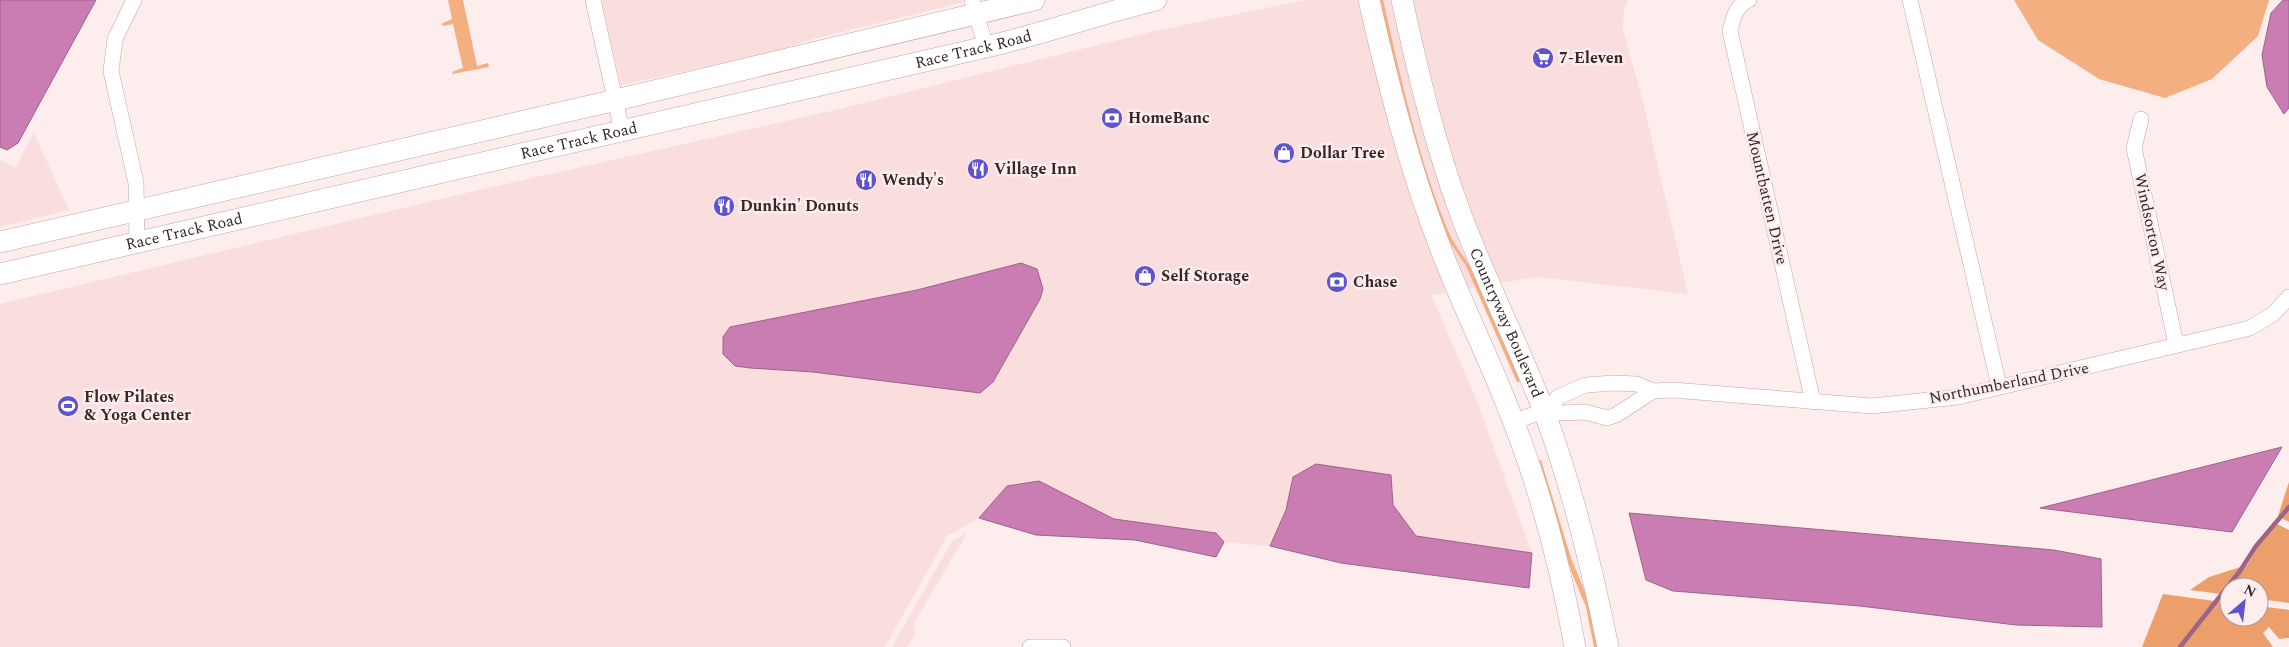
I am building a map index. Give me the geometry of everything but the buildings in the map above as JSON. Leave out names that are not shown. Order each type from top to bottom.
[{"type":"main road","name":"Race Track Road","points":[[0,242],[616,100],[974,7],[1034,0]]},
{"type":"main road","name":"Race Track Road","points":[[0,274],[986,48],[1028,37],[1106,12],[1156,0]]},
{"type":"main road","name":"Countryway Boulevard","points":[[1369,0],[1389,86],[1437,239],[1514,422],[1558,566],[1575,647]]},
{"type":"main road","name":"Countryway Boulevard","points":[[1402,0],[1435,137],[1458,206],[1547,409],[1574,504],[1601,611],[1608,647]]},
{"type":"main road","points":[[1437,239],[1461,271],[1518,395],[1530,406],[1547,409]]},
{"type":"main road","points":[[1514,422],[1540,446],[1545,456],[1573,547],[1601,611]]},
{"type":"main road","points":[[1558,566],[1577,600],[1588,647]]},
{"type":"street","points":[[134,0],[115,38],[111,71],[136,183],[137,242]]},
{"type":"street","points":[[593,0],[622,131]]},
{"type":"street","name":"Mountbatten Drive","points":[[1749,0],[1744,2],[1734,13],[1730,31],[1813,402]]},
{"type":"street","points":[[1910,0],[1998,386]]},
{"type":"street","points":[[974,7],[986,48]]},
{"type":"street","name":"Windsorton Way","points":[[2141,119],[2134,148],[2176,344]]},
{"type":"street","name":"Northumberland Drive","points":[[1547,409],[1560,413],[1585,412],[1607,418],[1616,415],[1653,392],[1673,390],[1872,406],[1958,397],[1998,386],[2104,364],[2176,344],[2250,328],[2273,314],[2289,297]]},
{"type":"street","name":"Northumberland Drive","points":[[1514,422],[1547,409],[1558,397],[1586,385],[1637,384],[1653,392]]},
{"type":"street","points":[[1030,647],[1063,647]]},
{"type":"shaded area","points":[[0,0],[96,0],[18,143],[7,150],[0,147]]},
{"type":"shaded area","points":[[448,0],[463,0],[477,66],[488,63],[489,67],[452,74],[454,71],[463,68],[453,24],[443,26],[441,24],[452,19]]},
{"type":"shaded area","points":[[601,0],[963,0],[964,2],[809,40],[773,52],[621,85]]},
{"type":"shaded area","points":[[1305,0],[1628,0],[1624,9],[1623,29],[1643,102],[1688,294],[1537,277],[1431,295],[1475,396],[1532,553],[1416,536],[1393,505],[1390,475],[1316,465],[1293,477],[1286,510],[1270,546],[1224,542],[1216,533],[1114,519],[1038,481],[1007,486],[979,518],[947,536],[885,647],[0,647],[0,304],[483,189],[831,111],[1151,32]]},
{"type":"shaded area","points":[[1380,0],[1383,0],[1411,118],[1438,205],[1451,238],[1470,267],[1486,298],[1515,366],[1519,382],[1517,382],[1466,266],[1447,238],[1419,158],[1399,86]]},
{"type":"shaded area","points":[[2014,0],[2269,0],[2258,36],[2212,79],[2165,98],[2099,79],[2038,40]]},
{"type":"shaded area","points":[[2283,0],[2289,0],[2289,108],[2284,114],[2267,87],[2262,55],[2271,13]]},
{"type":"shaded area","points":[[34,133],[69,210],[0,227],[0,159],[15,168]]},
{"type":"shaded area","points":[[1021,263],[1037,269],[1043,289],[1040,299],[993,382],[980,393],[813,372],[735,366],[723,354],[723,337],[730,327],[917,290]]},
{"type":"shaded area","points":[[2282,447],[2232,532],[2040,508]]},
{"type":"shaded area","points":[[1538,460],[1541,460],[1571,558],[1586,594],[1599,647],[1594,647],[1586,607],[1571,571]]},
{"type":"shaded area","points":[[1316,464],[1391,475],[1393,505],[1416,536],[1532,553],[1529,588],[1341,563],[1270,546],[1286,510],[1293,477]]},
{"type":"shaded area","points":[[1039,481],[1114,519],[1216,533],[1224,542],[1216,557],[1135,540],[1036,535],[979,518],[1007,486]]},
{"type":"shaded area","points":[[2289,482],[2289,522],[2278,516]]},
{"type":"shaded area","points":[[1629,513],[2054,550],[2101,559],[2102,627],[2016,625],[1860,606],[1673,591],[1646,580]]},
{"type":"shaded area","points":[[2273,522],[2289,530],[2289,603],[2269,600],[2269,577],[2219,577],[2219,594],[2190,590],[2209,577],[2247,565]]},
{"type":"shaded area","points":[[967,533],[914,623],[916,632],[907,647],[892,647],[952,541]]},
{"type":"shaded area","points":[[2163,594],[2219,602],[2219,627],[2269,627],[2263,633],[2273,647],[2142,647]]},
{"type":"shaded area","points":[[2269,607],[2289,610],[2289,638],[2279,639],[2269,627]]},
{"type":"waterway","points":[[2180,647],[2240,571],[2256,546],[2289,507]]},
{"type":"place","name":"7-Eleven","points":[[1543,58]]},
{"type":"place","name":"HomeBanc","points":[[1112,118]]},
{"type":"place","name":"Dollar Tree","points":[[1284,153]]},
{"type":"place","name":"Village Inn","points":[[978,169]]},
{"type":"place","name":"Wendy's","points":[[866,180]]},
{"type":"place","name":"Dunkin' Donuts","points":[[724,206]]},
{"type":"place","name":"Self Storage","points":[[1145,276]]},
{"type":"place","name":"Chase","points":[[1337,282]]},
{"type":"place","name":"Flow Pilates & Yoga Center","points":[[68,406]]}]
